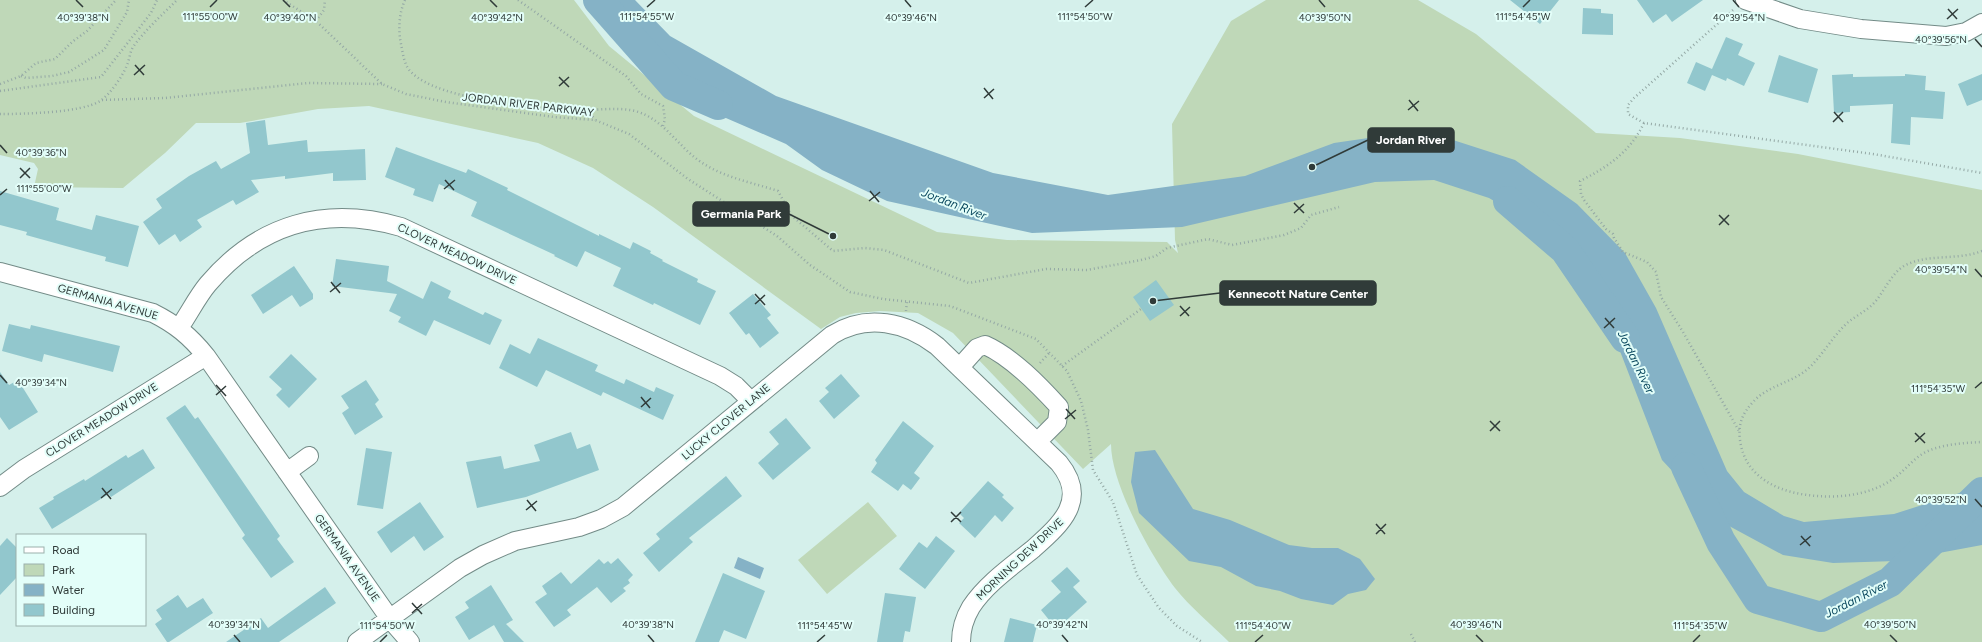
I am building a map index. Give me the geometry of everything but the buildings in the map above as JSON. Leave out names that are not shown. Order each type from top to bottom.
[{"type":"street","points":[[1742,3],[1800,19],[1861,29],[1946,36],[1966,32],[1982,23]]},
{"type":"street","name":"CLOVER MEADOW DRIVE","points":[[179,328],[211,281],[236,256],[259,239],[283,228],[310,220],[336,217],[368,219],[400,227],[720,376],[736,386],[750,401]]},
{"type":"street","name":"GERMANIA AVENUE","points":[[0,272],[139,309],[166,320],[190,336],[206,356],[390,619],[410,642]]},
{"type":"street","name":"LUCKY CLOVER LANE","points":[[357,642],[460,568],[493,550],[520,540],[579,528],[612,514],[646,489],[750,401],[832,335],[843,328],[861,323],[880,322],[893,324],[916,332],[937,346],[1059,463],[1068,476]]},
{"type":"street","points":[[960,367],[977,348],[985,345],[1000,352],[1048,396],[1059,408],[1057,422],[1037,442]]},
{"type":"street","name":"CLOVER MEADOW DRIVE","points":[[0,487],[24,469],[206,356]]},
{"type":"street","points":[[286,472],[309,456]]},
{"type":"street","name":"MORNING DEW DRIVE","points":[[961,642],[966,617],[977,599],[1056,529],[1065,518],[1072,500],[1072,492],[1068,476]]},
{"type":"path","points":[[0,84],[21,76],[36,63],[55,59],[62,54],[72,42],[87,31],[116,0]]},
{"type":"path","points":[[21,76],[26,78],[52,76],[69,72],[104,50],[127,12],[129,0]]},
{"type":"path","points":[[0,91],[102,77],[151,13],[157,0]]},
{"type":"path","points":[[0,114],[62,110],[93,105],[102,100],[113,89],[128,63],[131,50],[140,37],[177,0]]},
{"type":"path","name":"JORDAN RIVER PARKWAY","points":[[283,0],[316,21],[382,84],[406,94],[446,102],[554,117],[595,120],[629,134],[688,179],[777,236],[810,266],[850,292],[883,298],[950,306],[1036,339],[1067,371],[1081,401],[1088,430],[1093,470],[1113,502],[1137,575],[1159,608],[1177,626],[1202,642]]},
{"type":"path","points":[[316,21],[324,10],[325,0]]},
{"type":"path","points":[[405,0],[401,9],[400,37],[403,59],[412,72],[437,88],[465,97],[528,106],[588,110],[614,109],[636,111],[662,126],[703,164],[721,174],[778,191],[791,215],[833,251],[865,248],[884,250],[969,283],[1046,269],[1087,270],[1141,260],[1156,256],[1167,248],[1208,239],[1232,244],[1284,236],[1302,228],[1311,215],[1339,207]]},
{"type":"path","points":[[518,0],[626,76],[641,94],[663,106],[665,119],[662,126]]},
{"type":"path","points":[[1742,3],[1628,105],[1628,114],[1644,123],[1873,154],[1982,173]]},
{"type":"path","points":[[102,100],[165,98],[308,83],[382,84]]},
{"type":"path","points":[[588,110],[595,120]]},
{"type":"path","points":[[1644,123],[1635,141],[1626,151],[1602,171],[1580,181],[1581,194],[1606,229],[1613,234],[1623,252],[1647,262],[1656,272],[1661,297],[1684,332],[1739,432],[1745,458],[1756,475],[1779,488],[1817,496],[1857,494],[1869,491],[1894,478],[1912,462],[1927,452],[1959,444],[1982,442]]},
{"type":"path","points":[[1739,432],[1740,419],[1754,400],[1775,387],[1790,382],[1802,374],[1812,365],[1842,329],[1874,303],[1897,272],[1904,266],[1924,259],[1966,255],[1982,251]]},
{"type":"path","points":[[1062,366],[1141,309]]},
{"type":"path","points":[[1411,634],[1415,642]]},
{"type":"green space","points":[[0,0],[574,0],[609,46],[694,116],[937,232],[1007,240],[1167,242],[1178,253],[1175,240],[1172,124],[1231,21],[1266,0],[1418,0],[1476,34],[1596,133],[1680,138],[1798,154],[1982,190],[1982,642],[1229,642],[1181,595],[1155,558],[1125,499],[1113,460],[1111,444],[1083,469],[953,333],[918,313],[880,311],[856,313],[840,317],[821,329],[653,207],[593,168],[538,143],[369,106],[318,109],[240,123],[196,123],[165,153],[123,188],[34,187],[38,169],[34,163],[0,155]]},
{"type":"green space","points":[[868,502],[897,536],[827,594],[798,560]]},
{"type":"water","points":[[583,0],[635,0],[670,36],[776,96],[993,173],[1108,195],[1245,176],[1334,143],[1382,136],[1453,140],[1515,160],[1577,204],[1625,253],[1656,308],[1727,471],[1744,492],[1784,516],[1804,522],[1894,514],[1969,490],[1982,488],[1982,545],[1896,561],[1833,563],[1783,555],[1718,520],[1662,460],[1598,294],[1542,229],[1489,198],[1434,180],[1375,182],[1182,227],[1032,233],[887,201],[822,170],[786,144],[719,115],[635,58],[592,15]]},
{"type":"water","points":[[1155,450],[1193,509],[1230,520],[1289,545],[1312,548],[1338,548],[1360,559],[1375,579],[1366,590],[1348,594],[1333,605],[1301,599],[1280,591],[1256,586],[1221,567],[1189,561],[1139,513],[1131,482],[1135,452]]},
{"type":"water","points":[[738,557],[764,568],[760,579],[734,568]]},
{"type":"waterway","name":"Jordan River","points":[[598,0],[674,86],[718,105]]},
{"type":"waterway","name":"Jordan River","points":[[1508,201],[1565,250],[1625,338]]},
{"type":"waterway","name":"Jordan River","points":[[1686,467],[1721,542],[1758,599],[1821,617],[1890,582],[1982,492]]},
{"type":"place","name":"Jordan River","points":[[1312,167]]},
{"type":"place","name":"Germania Park","points":[[833,236]]},
{"type":"place","name":"Kennecott Nature Center","points":[[1153,301]]}]
